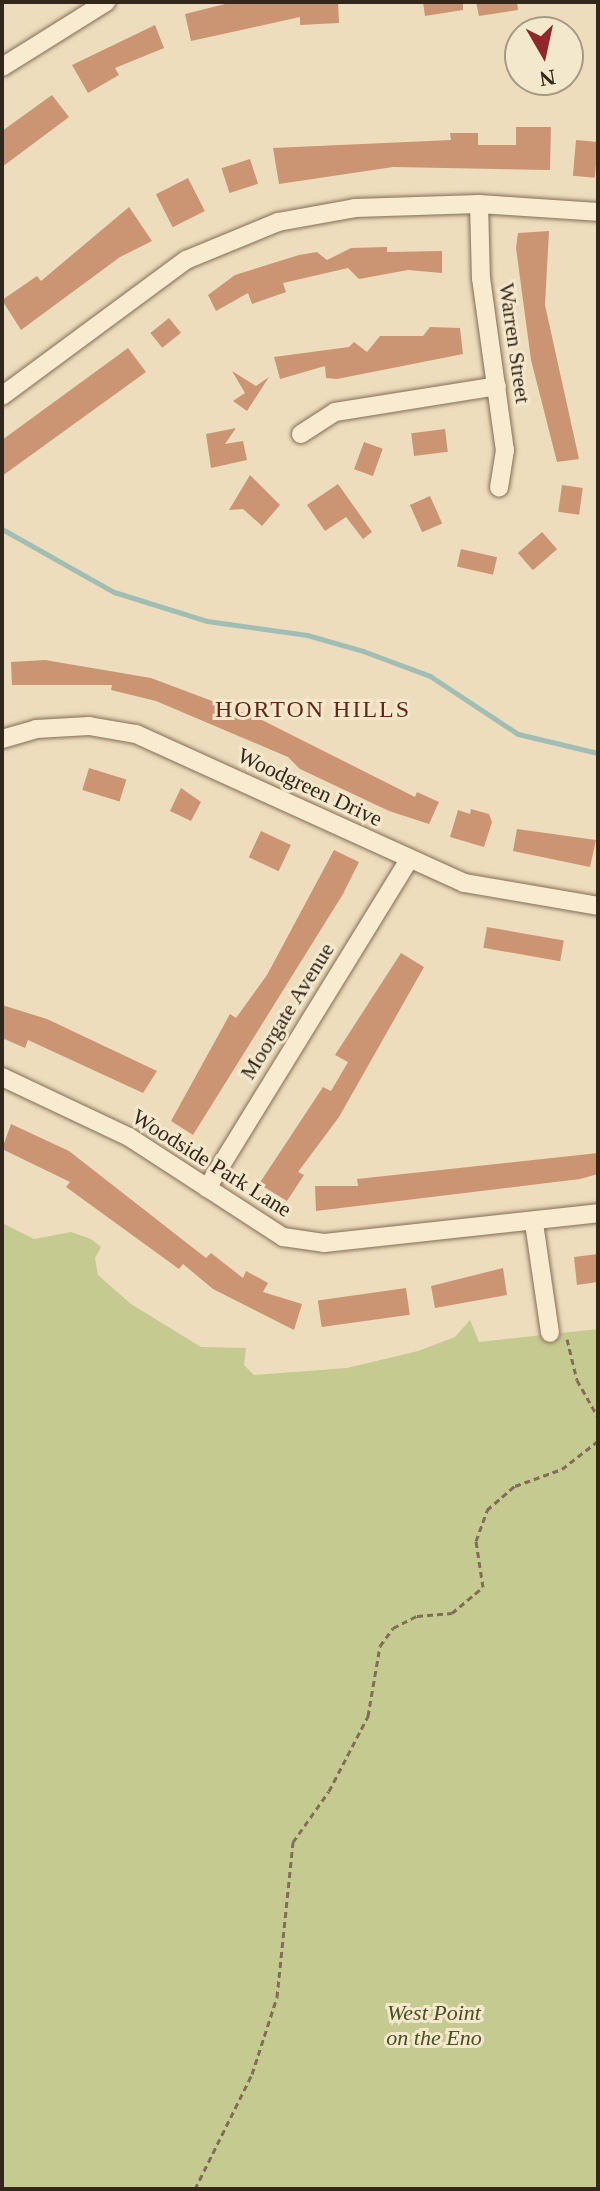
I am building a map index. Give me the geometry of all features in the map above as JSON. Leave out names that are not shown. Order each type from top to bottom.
[{"type":"street","points":[[2,67],[106,2]]},
{"type":"street","points":[[2,396],[157,280],[225,240],[326,212],[479,204],[598,212]]},
{"type":"street","name":"Warren Street","points":[[479,204],[481,278],[505,450],[499,488]]},
{"type":"street","points":[[301,434],[335,412],[497,386]]},
{"type":"street","name":"Woodgreen Drive","points":[[2,739],[36,729],[89,726],[136,734],[464,883],[598,906]]},
{"type":"street","name":"Moorgate Avenue","points":[[207,1188],[409,860]]},
{"type":"street","name":"Woodside Park Lane","points":[[2,1077],[129,1137],[283,1237],[324,1243],[534,1223],[598,1213]]},
{"type":"street","points":[[534,1223],[558,1332]]},
{"type":"path","points":[[558,1332],[577,1380],[598,1417]]},
{"type":"path","points":[[195,2189],[252,2074],[277,1997],[293,1842],[329,1791],[368,1716],[380,1646],[393,1628],[417,1616],[452,1613],[483,1587],[476,1541],[487,1510],[515,1486],[562,1469],[598,1441]]},
{"type":"green space","name":"West Point on the Eno","points":[[2,1223],[34,1239],[71,1232],[91,1239],[101,1247],[95,1258],[98,1275],[131,1304],[201,1347],[246,1348],[244,1365],[254,1375],[347,1368],[418,1351],[455,1337],[470,1320],[479,1342],[598,1329],[598,2189],[2,2189]]},
{"type":"building","points":[[233,2],[338,2],[339,23],[300,25],[300,17],[191,41],[185,14]]},
{"type":"building","points":[[423,2],[463,2],[463,10],[425,16]]},
{"type":"building","points":[[476,2],[517,2],[518,10],[479,16]]},
{"type":"building","points":[[155,25],[164,48],[115,68],[119,75],[88,93],[72,65]]},
{"type":"building","points":[[52,95],[69,117],[2,167],[2,131]]},
{"type":"building","points":[[516,127],[551,127],[550,170],[393,167],[279,184],[273,148],[451,140],[450,133],[478,133],[478,145],[516,145]]},
{"type":"building","points":[[576,140],[598,142],[595,178],[573,176]]},
{"type":"building","points":[[250,159],[258,184],[230,193],[221,168]]},
{"type":"building","points":[[188,178],[205,211],[173,227],[156,194]]},
{"type":"building","points":[[129,207],[152,241],[120,257],[21,330],[2,300],[37,276],[41,281]]},
{"type":"building","points":[[549,231],[545,305],[579,459],[557,462],[531,360],[516,248],[518,233]]},
{"type":"building","points":[[387,247],[387,252],[442,251],[442,273],[408,270],[359,279],[348,268],[283,283],[286,292],[252,304],[248,293],[216,311],[208,295],[235,275],[299,255],[317,252],[327,260],[351,248]]},
{"type":"building","points":[[169,318],[181,333],[162,348],[150,333]]},
{"type":"building","points":[[430,327],[460,328],[463,354],[337,379],[326,378],[325,366],[280,379],[274,357],[349,347],[354,342],[367,352],[380,336],[423,336]]},
{"type":"building","points":[[128,348],[146,372],[2,476],[2,440]]},
{"type":"building","points":[[232,371],[256,386],[269,377],[247,411],[233,401],[245,393]]},
{"type":"building","points":[[236,428],[225,444],[243,441],[247,460],[211,468],[206,434]]},
{"type":"building","points":[[445,429],[448,452],[414,456],[411,433]]},
{"type":"building","points":[[364,442],[383,449],[373,476],[354,469]]},
{"type":"building","points":[[250,475],[280,505],[262,526],[243,509],[229,510]]},
{"type":"building","points":[[338,484],[372,532],[363,539],[346,517],[325,531],[307,505]]},
{"type":"building","points":[[562,485],[583,488],[579,515],[558,512]]},
{"type":"building","points":[[430,496],[442,523],[422,532],[410,505]]},
{"type":"building","points":[[542,532],[557,549],[533,570],[518,553]]},
{"type":"building","points":[[461,549],[497,557],[493,575],[457,567]]},
{"type":"building","points":[[45,660],[151,678],[260,719],[415,797],[417,792],[439,802],[429,824],[389,811],[300,769],[288,757],[156,701],[111,690],[112,685],[12,685],[11,662]]},
{"type":"building","points":[[89,768],[126,779],[120,801],[82,790]]},
{"type":"building","points":[[181,788],[201,802],[191,821],[170,811]]},
{"type":"building","points":[[471,809],[489,814],[492,822],[484,847],[450,837],[458,810],[470,814]]},
{"type":"building","points":[[517,829],[596,840],[590,867],[513,851]]},
{"type":"building","points":[[261,831],[291,845],[279,871],[249,857]]},
{"type":"building","points":[[334,850],[359,862],[343,894],[193,1135],[171,1121],[230,1014],[236,1018],[267,975]]},
{"type":"building","points":[[487,927],[564,941],[560,961],[483,948]]},
{"type":"building","points":[[401,953],[424,967],[339,1117],[298,1172],[304,1175],[287,1201],[259,1184],[323,1087],[331,1091],[348,1062],[335,1055]]},
{"type":"building","points":[[2,1005],[47,1019],[157,1071],[143,1093],[28,1040],[25,1048],[2,1038]]},
{"type":"building","points":[[11,1124],[69,1151],[206,1258],[211,1253],[243,1278],[246,1271],[268,1283],[263,1292],[302,1304],[294,1330],[213,1289],[183,1264],[179,1269],[66,1187],[70,1182],[2,1149]]},
{"type":"building","points":[[598,1153],[598,1174],[580,1179],[316,1211],[315,1186],[358,1186],[357,1179]]},
{"type":"building","points":[[598,1254],[598,1282],[577,1285],[574,1257]]},
{"type":"building","points":[[503,1268],[507,1295],[435,1308],[431,1286]]},
{"type":"building","points":[[406,1288],[410,1315],[322,1327],[318,1300]]},
{"type":"waterway","points":[[2,529],[114,592],[207,621],[307,635],[363,651],[430,676],[518,734],[598,753]]},
{"type":"district","name":"HORTON HILLS","points":[[313,710]]}]
